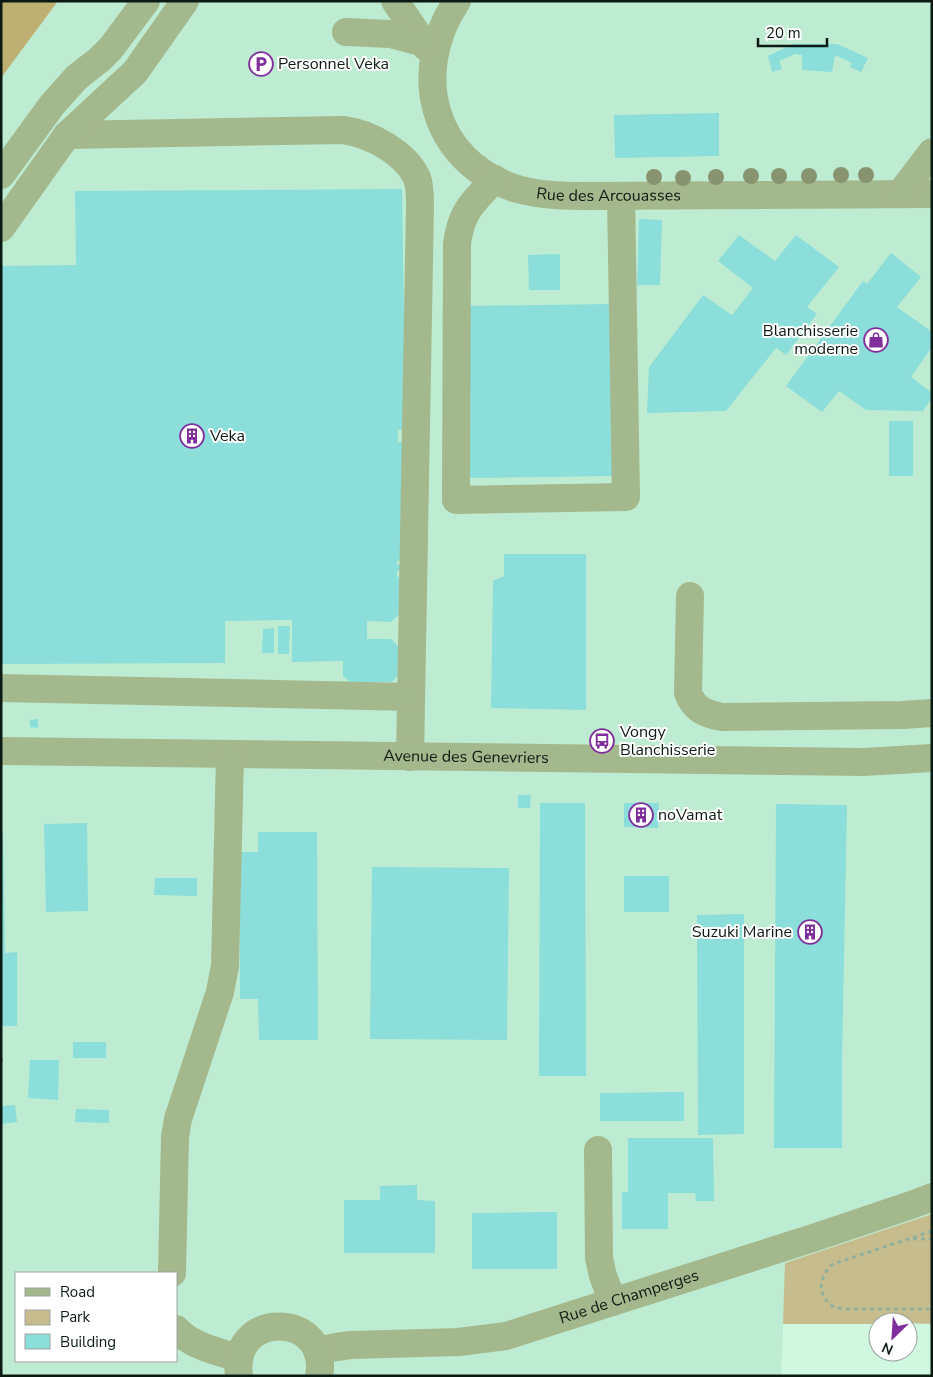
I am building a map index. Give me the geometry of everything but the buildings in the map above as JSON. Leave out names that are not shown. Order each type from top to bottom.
[{"type":"street","points":[[1,176],[52,105],[76,78],[111,48],[146,1]]},
{"type":"street","points":[[1,228],[67,135],[135,72],[185,1]]},
{"type":"street","points":[[395,1],[428,50]]},
{"type":"street","name":"Rue des Arcouasses","points":[[457,1],[428,50],[432,91],[442,127],[452,142],[478,169],[513,188],[532,193],[564,196],[932,194]]},
{"type":"street","points":[[346,32],[391,34],[428,50]]},
{"type":"street","points":[[67,135],[343,130],[363,135],[384,145],[403,160],[417,178],[420,205],[410,757]]},
{"type":"street","points":[[900,194],[932,152]]},
{"type":"street","points":[[495,179],[464,214],[457,244],[456,500],[626,497],[621,196]]},
{"type":"street","points":[[690,596],[688,693],[692,702],[699,710],[710,715],[722,716],[902,715],[932,713]]},
{"type":"street","points":[[1,688],[411,697]]},
{"type":"street","name":"Avenue des Genevriers","points":[[1,751],[864,762],[932,758]]},
{"type":"street","points":[[172,1272],[175,1137],[178,1118],[220,992],[225,966],[230,755]]},
{"type":"street","points":[[598,1150],[599,1258],[603,1276],[613,1302]]},
{"type":"street","name":"Rue de Champerges","points":[[239,1367],[244,1346],[252,1336],[263,1329],[279,1325],[292,1328],[304,1334],[312,1342],[318,1364],[336,1346],[459,1342],[522,1332],[932,1197]]},
{"type":"street","points":[[178,1331],[185,1337],[239,1367]]},
{"type":"path","points":[[932,1231],[833,1264],[822,1277],[821,1293],[827,1302],[843,1309],[932,1309]]},
{"type":"path","points":[[909,1239],[932,1239]]},
{"type":"shaded area","points":[[1,1],[58,1],[1,78]]},
{"type":"shaded area","points":[[58,1],[932,1],[932,1214],[786,1263],[781,1376],[1,1376],[1,78]]},
{"type":"green space","points":[[932,1214],[932,1324],[918,1323],[918,1312],[868,1312],[868,1324],[783,1324],[785,1263]]},
{"type":"place","name":"Personnel Veka","points":[[261,64]]},
{"type":"place","name":"Blanchisserie moderne","points":[[876,340]]},
{"type":"place","name":"Veka","points":[[192,436]]},
{"type":"place","name":"Vongy Blanchisserie","points":[[602,741]]},
{"type":"place","name":"noVamat","points":[[641,815]]},
{"type":"place","name":"Suzuki Marine","points":[[810,932]]}]
